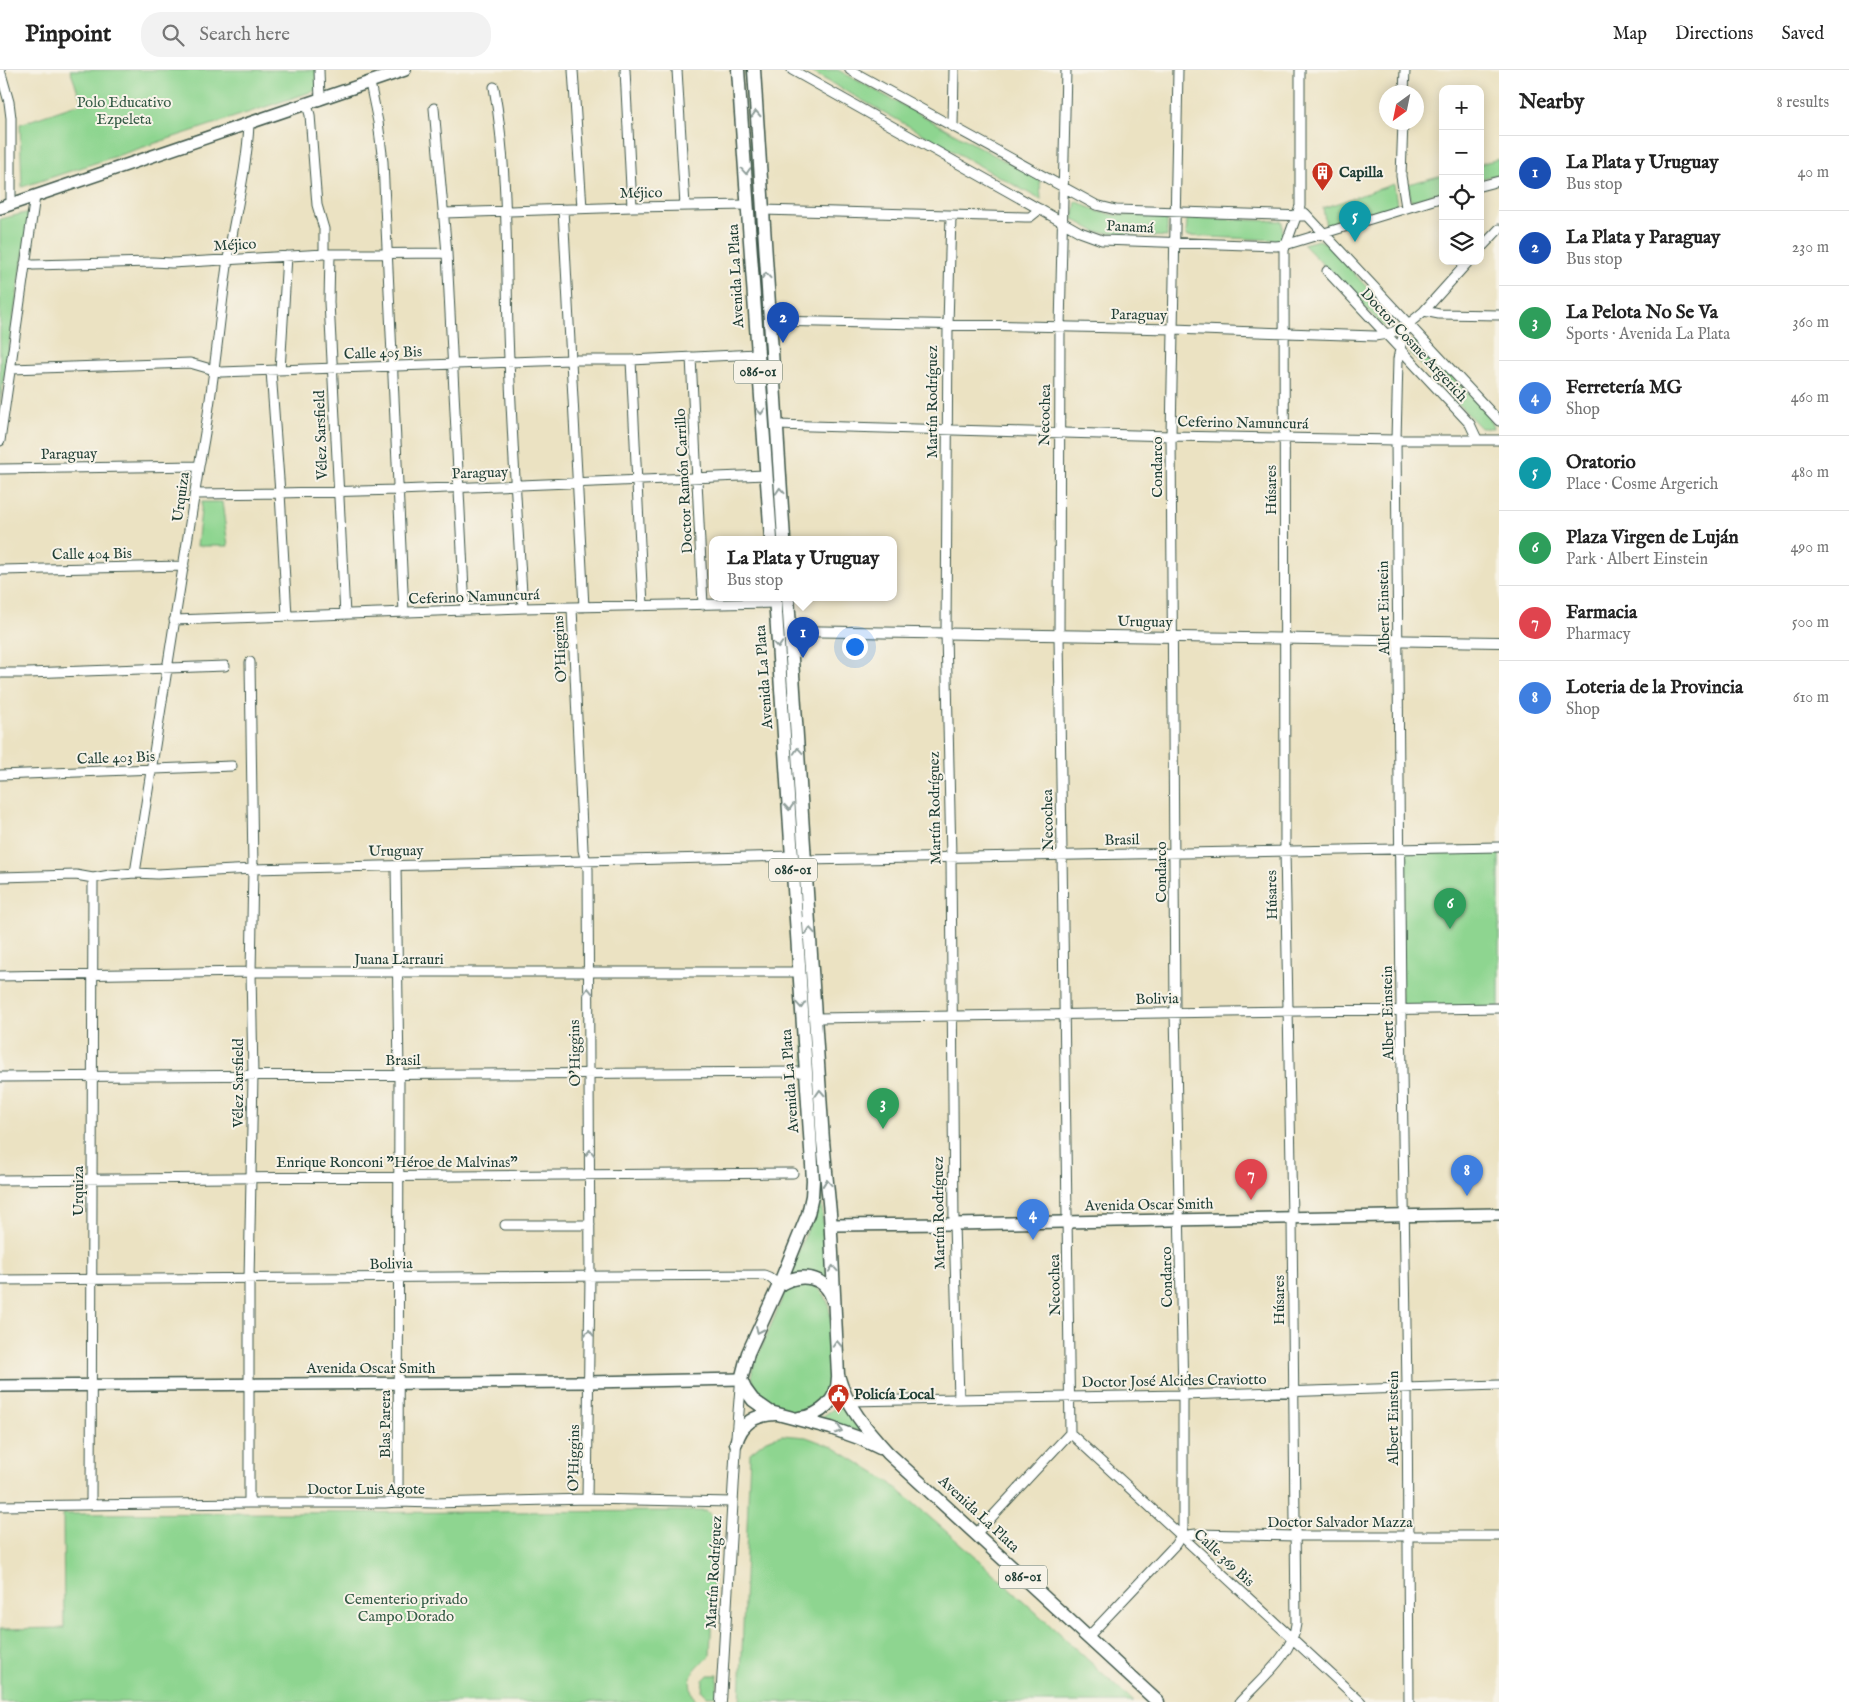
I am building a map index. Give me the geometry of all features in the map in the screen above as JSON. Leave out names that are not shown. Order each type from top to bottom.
[{"type":"main road","points":[[5,206],[307,105],[405,70]]},
{"type":"main road","name":"Avenida La Plata","points":[[738,70],[771,536]]},
{"type":"main road","name":"Avenida La Plata","points":[[754,70],[784,536]]},
{"type":"main road","name":"Avenida La Plata","points":[[775,601],[816,1018],[836,1312],[838,1375],[849,1401],[863,1424],[888,1453],[1158,1702]]},
{"type":"main road","name":"Avenida La Plata","points":[[788,601],[799,858],[799,972],[813,1169],[812,1196],[808,1214],[779,1285],[748,1353],[741,1379],[753,1400],[775,1414],[848,1434],[867,1441],[888,1453]]},
{"type":"main road","name":"Avenida Oscar Smith","points":[[830,1225],[1499,1214]]},
{"type":"main road","points":[[779,1285],[794,1278],[815,1279],[830,1294],[836,1312]]},
{"type":"main road","points":[[792,1418],[806,1417],[826,1406],[837,1391],[838,1375]]},
{"type":"main road","name":"Avenida Oscar Smith","points":[[0,1386],[589,1382],[741,1379]]},
{"type":"main road","points":[[736,1443],[739,1432],[750,1420],[763,1415],[775,1414]]},
{"type":"street","points":[[4,70],[0,71],[9,102],[10,118],[5,206]]},
{"type":"street","points":[[319,70],[320,100]]},
{"type":"street","points":[[574,70],[582,208]]},
{"type":"street","points":[[624,70],[632,207]]},
{"type":"street","points":[[676,70],[685,206]]},
{"type":"street","name":"Panamá","points":[[792,70],[1063,222],[1093,238],[1102,240],[1175,244],[1285,245],[1439,197]]},
{"type":"street","name":"Panamá","points":[[850,70],[1063,188],[1104,208],[1308,216]]},
{"type":"street","points":[[953,126],[954,70]]},
{"type":"street","name":"Necochea","points":[[1066,70],[1060,327],[1059,636],[1070,1433]]},
{"type":"street","name":"Condarco","points":[[1178,70],[1174,329],[1170,436],[1176,1012],[1183,1395],[1183,1527],[1181,1536]]},
{"type":"street","name":"Húsares","points":[[1240,1702],[1286,1652],[1293,1640],[1296,1624],[1292,1218],[1285,851],[1285,245],[1300,206],[1300,70]]},
{"type":"street","points":[[1404,85],[1405,70]]},
{"type":"street","points":[[370,83],[378,122],[383,162],[404,613]]},
{"type":"street","points":[[494,87],[500,122],[505,210],[509,362],[523,608]]},
{"type":"street","name":"Vélez Sarsfield","points":[[307,105],[310,115],[318,205],[324,229],[327,254],[344,615]]},
{"type":"street","points":[[434,108],[447,253],[464,610]]},
{"type":"street","name":"Urquiza","points":[[135,874],[174,620],[196,494],[228,258],[248,144],[249,124]]},
{"type":"street","points":[[1403,130],[1401,176],[1406,207]]},
{"type":"street","points":[[1484,185],[1499,181]]},
{"type":"street","points":[[0,441],[35,196]]},
{"type":"street","name":"Méjico","points":[[444,213],[748,205]]},
{"type":"street","name":"Doctor Cosme Argerich","points":[[1300,206],[1408,325],[1499,421]]},
{"type":"street","name":"O'Higgins","points":[[563,209],[584,608]]},
{"type":"street","points":[[762,210],[1030,217],[1040,209]]},
{"type":"street","name":"Martín Rodríguez","points":[[951,216],[948,325],[946,633],[951,857],[954,1224],[959,1399]]},
{"type":"street","points":[[1484,245],[1499,229]]},
{"type":"street","name":"Méjico","points":[[26,263],[33,266],[172,263],[228,258],[327,254],[447,253]]},
{"type":"street","points":[[286,256],[275,370],[287,616]]},
{"type":"street","points":[[1424,311],[1465,265]]},
{"type":"street","name":"Doctor Cosme Argerich","points":[[1327,271],[1470,424],[1477,439]]},
{"type":"street","points":[[1424,311],[1439,314],[1499,315]]},
{"type":"street","name":"Paraguay","points":[[769,321],[1174,329],[1375,336],[1394,333],[1408,325],[1424,311]]},
{"type":"street","name":"Albert Einstein","points":[[1408,325],[1399,350],[1396,440],[1409,1702]]},
{"type":"street","name":"Calle 405 Bis","points":[[11,369],[190,363],[221,372],[571,360],[631,360],[757,354]]},
{"type":"street","name":"Doctor Ramón Carrillo","points":[[691,357],[704,605]]},
{"type":"street","points":[[631,360],[643,606]]},
{"type":"street","name":"Ceferino Namuncurá","points":[[776,425],[1170,436],[1499,440]]},
{"type":"street","name":"Paraguay","points":[[0,470],[199,466]]},
{"type":"street","name":"Paraguay","points":[[196,494],[280,494],[766,475]]},
{"type":"street","name":"Calle 404 Bis","points":[[0,570],[184,566]]},
{"type":"street","name":"Ceferino Namuncurá","points":[[174,620],[523,608],[704,605],[761,601]]},
{"type":"street","name":"O'Higgins","points":[[572,608],[583,850],[588,870],[590,1276],[587,1499]]},
{"type":"street","name":"Uruguay","points":[[790,631],[1499,642]]},
{"type":"street","name":"Vélez Sarsfield","points":[[249,1503],[249,1280],[253,1075],[250,662]]},
{"type":"street","points":[[0,672],[28,673],[225,666]]},
{"type":"street","name":"Calle 403 Bis","points":[[0,775],[152,771],[232,766]]},
{"type":"street","name":"Brasil","points":[[799,858],[1499,847]]},
{"type":"street","name":"Uruguay","points":[[0,878],[76,875],[93,878],[135,874],[586,861],[799,858]]},
{"type":"street","name":"Blas Parera","points":[[396,866],[399,1074],[398,1502]]},
{"type":"street","name":"Urquiza","points":[[91,1504],[93,878]]},
{"type":"street","name":"Juana Larrauri","points":[[0,976],[251,972],[799,972]]},
{"type":"street","name":"Bolivia","points":[[816,1018],[1499,1008]]},
{"type":"street","name":"Brasil","points":[[0,1077],[806,1072]]},
{"type":"street","name":"Enrique Ronconi \"Héroe de Malvinas\"","points":[[0,1180],[793,1173]]},
{"type":"street","points":[[505,1225],[590,1225]]},
{"type":"street","name":"Bolivia","points":[[0,1280],[249,1280],[764,1275],[779,1285]]},
{"type":"street","name":"Martín Rodríguez","points":[[721,1702],[741,1379]]},
{"type":"street","name":"Doctor José Alcides Craviotto","points":[[849,1401],[1183,1395],[1499,1385]]},
{"type":"street","points":[[976,1534],[1070,1433]]},
{"type":"street","name":"Calle 369 Bis","points":[[1070,1433],[1361,1702]]},
{"type":"street","name":"Doctor Luis Agote","points":[[0,1506],[249,1503],[385,1504],[398,1502],[436,1503],[587,1499],[732,1502]]},
{"type":"street","name":"Doctor Salvador Mazza","points":[[1181,1536],[1196,1534],[1499,1536]]},
{"type":"street","points":[[1088,1637],[1181,1536]]},
{"type":"green space","name":"Polo Educativo Ezpeleta","points":[[70,70],[317,70],[317,90],[22,187],[20,124],[82,103]]},
{"type":"green space","points":[[745,70],[747,70],[778,536],[776,536]]},
{"type":"green space","points":[[808,70],[838,70],[1040,180],[1041,200]]},
{"type":"green space","points":[[1499,159],[1499,174],[1484,178],[1484,163]]},
{"type":"green space","points":[[1439,176],[1439,192],[1411,201],[1408,184]]},
{"type":"green space","points":[[1394,184],[1397,205],[1326,227],[1323,208]]},
{"type":"green space","points":[[1076,201],[1099,212],[1115,215],[1167,216],[1167,237],[1096,232],[1073,219]]},
{"type":"green space","points":[[30,212],[0,403],[0,219]]},
{"type":"green space","points":[[1187,218],[1282,221],[1283,238],[1277,240],[1186,236]]},
{"type":"green space","points":[[1319,240],[1327,244],[1395,318],[1384,327],[1303,244]]},
{"type":"green space","points":[[1416,340],[1488,414],[1493,428],[1481,428],[1411,354],[1408,342]]},
{"type":"green space","points":[[202,502],[222,502],[228,546],[197,546]]},
{"type":"green space","points":[[780,601],[782,601],[827,1283],[788,1277],[813,1216]]},
{"type":"green space","points":[[1499,847],[1499,1008],[1401,1009],[1401,849]]},
{"type":"green space","points":[[806,1282],[821,1291],[828,1304],[832,1338],[832,1383],[827,1398],[817,1407],[803,1411],[789,1411],[774,1406],[762,1398],[754,1386],[752,1370],[785,1292],[797,1284]]},
{"type":"green space","points":[[841,1399],[866,1434],[820,1418],[835,1408]]},
{"type":"green space","points":[[782,1435],[806,1437],[833,1447],[888,1481],[971,1553],[1134,1702],[740,1702],[750,1453],[766,1440]]},
{"type":"green space","name":"Cementerio privado Campo Dorado","points":[[707,1511],[716,1520],[710,1656],[698,1666],[691,1676],[691,1687],[696,1702],[0,1702],[0,1629],[64,1628],[63,1514]]},
{"type":"green space","points":[[708,1675],[718,1675],[717,1696],[707,1696],[702,1691],[703,1680]]},
{"type":"place","name":"Capilla","points":[[1323,191]]},
{"type":"place","name":"Oratorio","points":[[1355,242]]},
{"type":"place","name":"La Plata y Paraguay","points":[[783,343]]},
{"type":"place","name":"La Plata y Uruguay","points":[[803,658]]},
{"type":"place","name":"Plaza Virgen de Luján","points":[[1450,929]]},
{"type":"place","name":"La Pelota No Se Va","points":[[883,1129]]},
{"type":"place","name":"Loteria de la Provincia","points":[[1467,1196]]},
{"type":"place","name":"Farmacia","points":[[1251,1200]]},
{"type":"place","name":"Ferretería MG","points":[[1033,1240]]},
{"type":"place","name":"Policía Local","points":[[838,1413]]}]
